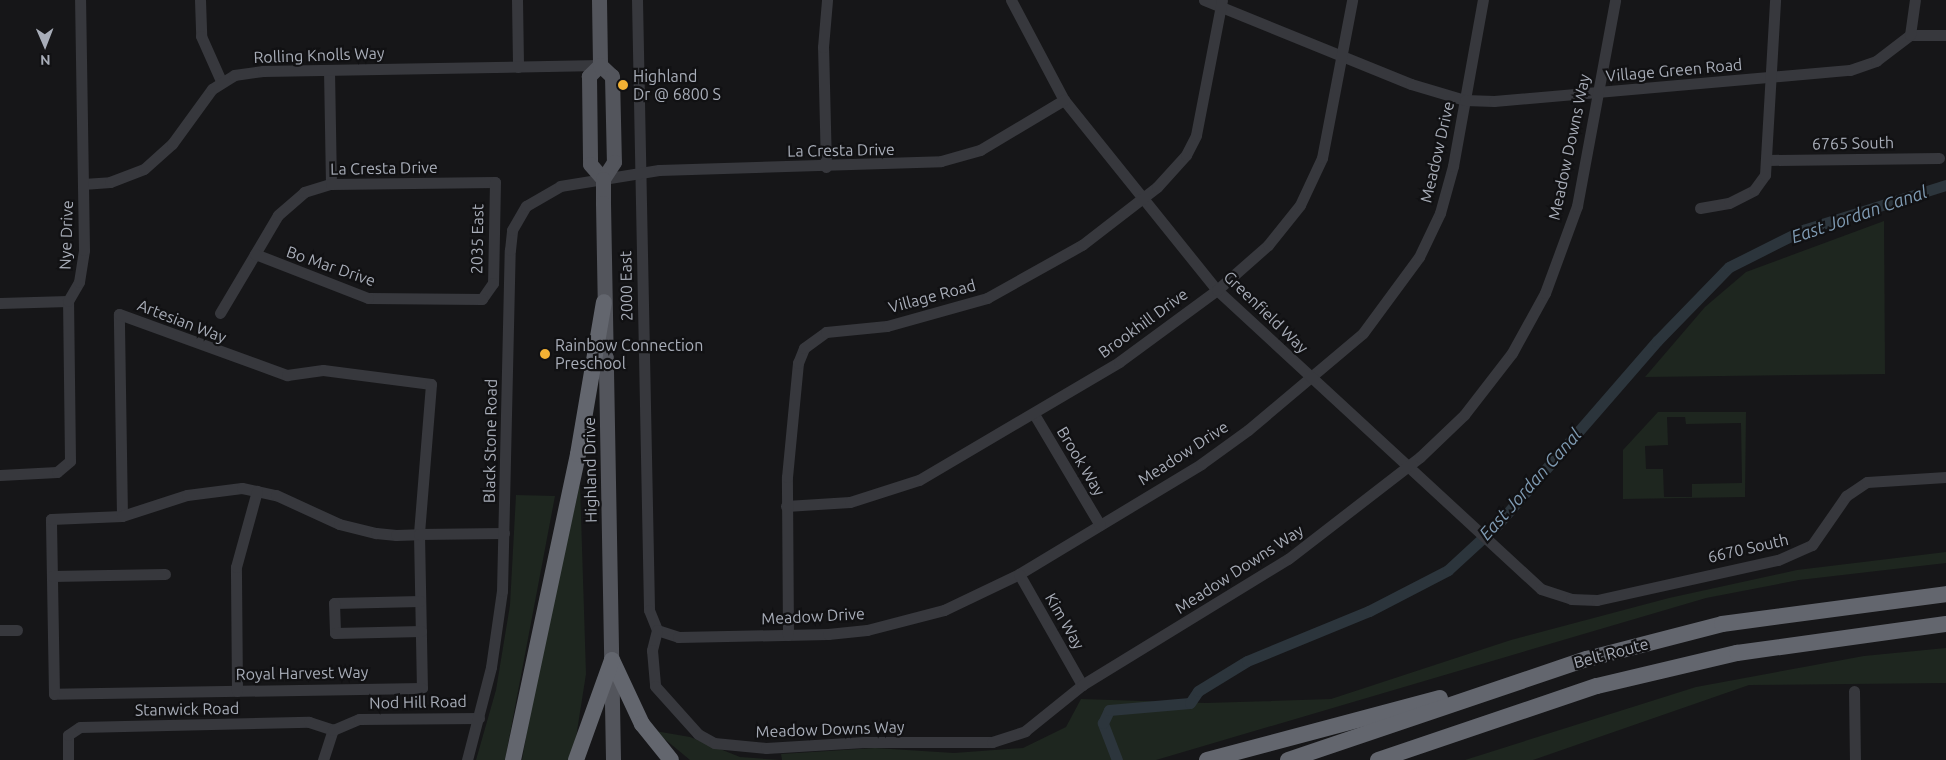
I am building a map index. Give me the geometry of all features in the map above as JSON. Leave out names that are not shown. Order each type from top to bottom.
[{"type":"highway","points":[[512,760],[578,454],[604,302]]},
{"type":"highway","name":"Belt Route","points":[[1288,760],[1587,659],[1722,624],[1946,594]]},
{"type":"highway","name":"Belt Route","points":[[1378,760],[1597,686],[1737,653],[1946,624]]},
{"type":"highway","points":[[1207,760],[1587,659]]},
{"type":"highway","points":[[576,760],[612,660]]},
{"type":"highway","points":[[612,660],[642,724],[671,760]]},
{"type":"highway","points":[[1396,760],[1491,722]]},
{"type":"main road","points":[[599,0],[600,65],[589,76],[590,164],[603,180]]},
{"type":"main road","name":"Highland Drive","points":[[600,65],[612,76],[614,162],[603,180],[613,760]]},
{"type":"street","name":"Nye Drive","points":[[0,475],[47,474],[66,468],[71,453],[68,302],[84,268],[80,0]]},
{"type":"street","points":[[83,184],[128,177],[159,158],[221,81],[200,36],[200,0]]},
{"type":"street","points":[[516,0],[518,66]]},
{"type":"street","name":"2000 East","points":[[637,0],[649,610],[657,630]]},
{"type":"street","points":[[826,167],[823,47],[827,0]]},
{"type":"street","name":"Greenfield Way","points":[[1011,0],[1064,100],[1141,200],[1217,290],[1484,540],[1527,578],[1557,596]]},
{"type":"street","name":"Village Green Road","points":[[1204,0],[1222,4],[1342,56],[1465,100],[1513,101],[1771,77],[1866,66],[1910,35]]},
{"type":"street","name":"Brookhill Drive","points":[[786,506],[850,502],[886,494],[920,480],[1119,362],[1217,290],[1268,245],[1300,205],[1322,158],[1352,0]]},
{"type":"street","name":"Meadow Drive","points":[[657,630],[678,637],[788,635],[857,631],[904,622],[944,610],[1019,574],[1200,464],[1312,379],[1363,333],[1419,257],[1440,213],[1465,100],[1483,0]]},
{"type":"street","name":"Meadow Downs Way","points":[[657,630],[652,650],[659,693],[698,734],[738,748],[992,742],[1025,731],[1082,685],[1288,560],[1407,467],[1464,415],[1512,353],[1546,293],[1577,206],[1615,0]]},
{"type":"street","points":[[1700,208],[1729,203],[1754,190],[1765,175],[1768,160],[1775,0]]},
{"type":"street","points":[[1915,0],[1910,35],[1946,35]]},
{"type":"street","name":"Village Road","points":[[788,635],[786,506],[798,363],[810,341],[826,332],[937,315],[987,298],[1074,250],[1141,200],[1173,172],[1196,135],[1222,4]]},
{"type":"street","name":"Rolling Knolls Way","points":[[221,81],[248,72],[600,65]]},
{"type":"street","points":[[329,70],[331,184]]},
{"type":"street","name":"La Cresta Drive","points":[[603,180],[659,170],[901,166],[980,150],[1064,100]]},
{"type":"street","name":"6765 South","points":[[1768,160],[1939,158]]},
{"type":"street","name":"Black Stone Road","points":[[467,760],[479,718],[499,619],[504,533],[512,230],[526,206],[546,190],[603,180]]},
{"type":"street","name":"La Cresta Drive","points":[[220,312],[285,206],[304,192],[331,184],[495,182]]},
{"type":"street","name":"2035 East","points":[[488,296],[492,283],[495,182]]},
{"type":"street","name":"Bo Mar Drive","points":[[255,254],[368,298],[475,300],[488,296]]},
{"type":"street","points":[[0,303],[68,302]]},
{"type":"street","name":"Artesian Way","points":[[122,516],[119,314],[287,375],[323,370],[431,384]]},
{"type":"street","name":"Royal Harvest Way","points":[[122,516],[52,519],[54,694],[422,688],[419,534],[431,384]]},
{"type":"street","name":"Brook Way","points":[[1034,414],[1100,525]]},
{"type":"street","name":"6670 South","points":[[1557,596],[1597,600],[1791,556],[1821,537],[1846,496],[1867,482],[1946,477]]},
{"type":"street","points":[[122,516],[187,495],[257,490],[359,530],[419,534],[504,533]]},
{"type":"street","points":[[237,691],[236,567],[257,490]]},
{"type":"street","points":[[52,576],[165,574]]},
{"type":"street","name":"Kim Way","points":[[1019,574],[1082,685]]},
{"type":"street","points":[[420,601],[334,603],[335,633],[421,631]]},
{"type":"street","points":[[0,630],[17,630]]},
{"type":"street","points":[[1854,691],[1855,760]]},
{"type":"street","name":"Nod Hill Road","points":[[334,730],[370,717],[479,718]]},
{"type":"street","name":"Stanwick Road","points":[[68,760],[68,735],[80,727],[309,722],[334,730]]},
{"type":"street","points":[[323,760],[334,730]]},
{"type":"shaded area","points":[[1884,221],[1885,374],[1645,377],[1705,307],[1746,272]]},
{"type":"shaded area","points":[[1658,412],[1746,412],[1745,497],[1623,499],[1623,450]],"holes":[[[1667,417],[1685,417],[1686,424],[1741,423],[1742,483],[1692,484],[1692,497],[1664,497],[1663,469],[1646,469],[1645,446],[1668,445]]]},
{"type":"shaded area","points":[[580,484],[586,674],[575,744],[568,760],[522,760],[540,657]]},
{"type":"shaded area","points":[[516,495],[555,496],[505,760],[476,760],[496,690],[510,605]]},
{"type":"shaded area","points":[[1946,552],[1946,563],[1799,580],[1706,598],[1156,760],[782,760],[781,754],[875,748],[954,753],[1023,748],[1066,727],[1081,699],[1206,703],[1331,699],[1511,640],[1669,598],[1797,570]]},
{"type":"shaded area","points":[[1946,648],[1946,683],[1749,685],[1533,760],[1465,760],[1696,687],[1864,656]]},
{"type":"shaded area","points":[[655,731],[690,737],[740,757],[780,760],[690,760]]},
{"type":"waterway","name":"East Jordan Canal","points":[[1117,760],[1103,723],[1109,710],[1190,703],[1198,691],[1247,661],[1369,611],[1448,570],[1497,525],[1657,341],[1729,267],[1803,230],[1946,185]]},
{"type":"place","name":"Highland Dr @ 6800 S","points":[[623,85]]},
{"type":"place","name":"Rainbow Connection Preschool","points":[[545,354]]}]
